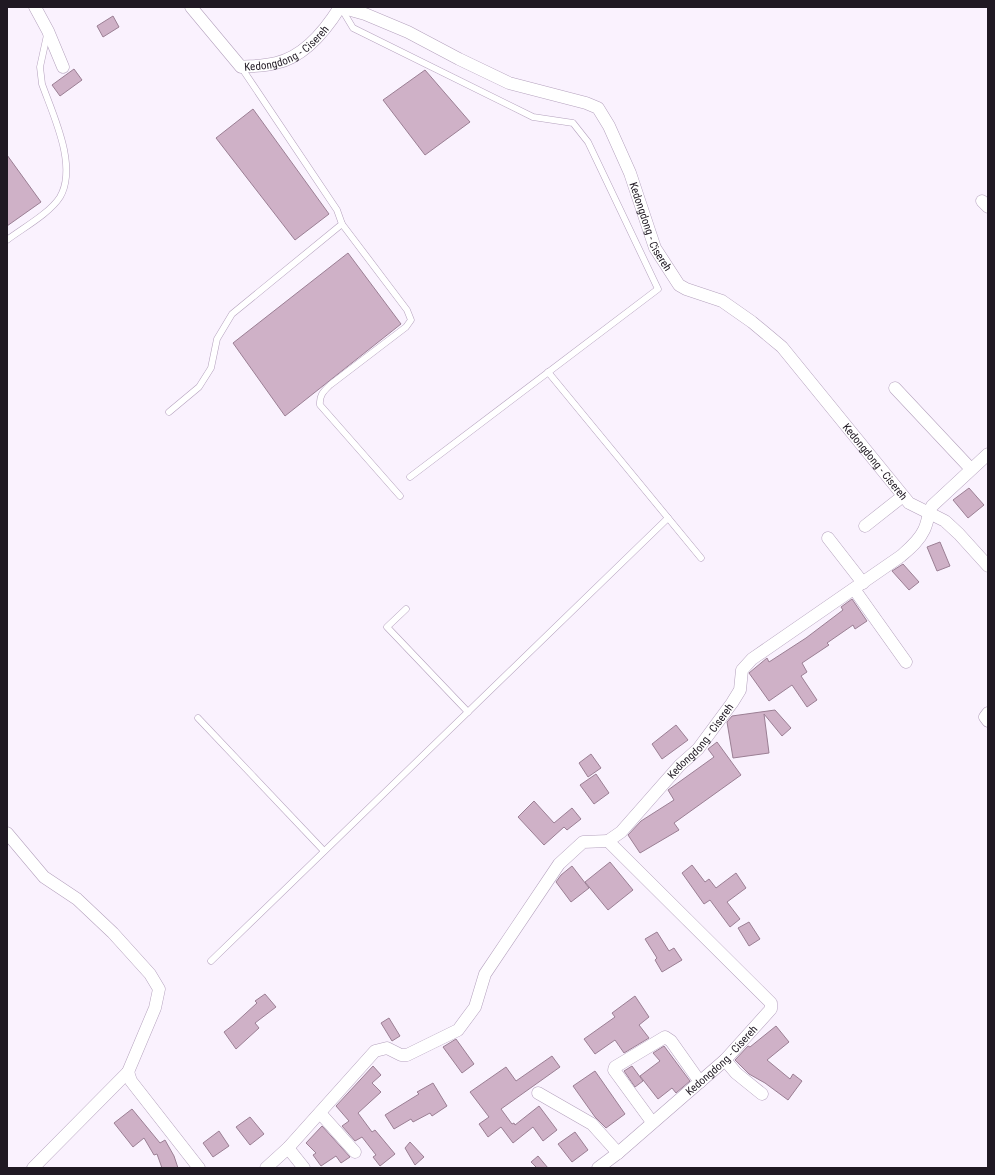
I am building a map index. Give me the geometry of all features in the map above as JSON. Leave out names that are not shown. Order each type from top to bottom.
[{"type":"street","points":[[35,7],[48,31],[63,67]]},
{"type":"street","name":"Kedongdong - Cisereh","points":[[191,7],[241,67],[276,64],[298,54],[328,27],[340,7],[364,14],[408,32],[459,59],[509,82],[586,103],[598,108],[609,126],[630,173],[655,248],[673,278],[686,290],[722,300],[782,347],[909,503],[928,513],[923,531],[914,544],[900,556],[752,659],[742,670],[740,690],[698,749],[680,765],[621,832],[608,841],[771,1003],[769,1013],[725,1060],[618,1153],[598,1168]]},
{"type":"street","points":[[894,388],[971,469]]},
{"type":"street","points":[[988,454],[943,494],[928,513],[945,522],[959,534],[988,566]]},
{"type":"street","points":[[865,526],[903,496]]},
{"type":"street","points":[[828,538],[906,662]]},
{"type":"street","points":[[988,713],[985,717],[988,721]]},
{"type":"street","points":[[7,833],[44,877],[77,899],[113,933],[157,983],[159,989],[155,1008],[128,1072],[33,1168]]},
{"type":"street","points":[[266,1168],[288,1148],[375,1051],[387,1048],[401,1055],[407,1055],[458,1030],[475,1007],[485,974],[559,864],[583,842],[608,841]]},
{"type":"street","points":[[652,1122],[614,1070],[615,1066],[665,1037],[671,1041],[700,1082]]},
{"type":"street","points":[[725,1060],[736,1073],[762,1094]]},
{"type":"street","points":[[128,1072],[131,1081],[199,1168]]},
{"type":"street","points":[[538,1093],[592,1124],[618,1153]]},
{"type":"street","points":[[320,1112],[355,1152]]},
{"type":"street","points":[[288,1148],[304,1168]]},
{"type":"lane","points":[[340,7],[353,28],[533,116],[572,123],[588,142],[658,289],[410,477]]},
{"type":"lane","points":[[7,240],[48,209],[60,197],[66,179],[65,151],[42,84],[40,73],[48,31]]},
{"type":"lane","points":[[241,67],[336,210],[342,224],[407,310],[411,320],[406,327],[330,385],[322,393],[319,399],[320,405],[400,496]]},
{"type":"lane","points":[[169,412],[199,388],[211,368],[217,339],[232,314],[342,224]]},
{"type":"lane","points":[[548,372],[701,558]]},
{"type":"lane","points":[[211,961],[668,518]]},
{"type":"lane","points":[[406,609],[387,627],[468,712]]},
{"type":"lane","points":[[198,718],[324,851]]},
{"type":"building","points":[[113,16],[119,27],[103,37],[97,26]]},
{"type":"building","points":[[74,69],[82,80],[60,96],[52,85]]},
{"type":"building","points":[[425,70],[470,122],[425,155],[383,100]]},
{"type":"building","points":[[253,109],[329,214],[295,240],[216,138]]},
{"type":"building","points":[[7,155],[41,202],[7,226]]},
{"type":"building","points":[[348,253],[401,324],[285,416],[233,343]]},
{"type":"building","points":[[969,488],[984,505],[968,518],[953,500]]},
{"type":"building","points":[[940,542],[950,566],[937,571],[927,547]]},
{"type":"building","points":[[903,564],[919,582],[909,590],[892,571]]},
{"type":"building","points":[[852,599],[867,621],[855,629],[853,625],[827,643],[829,645],[802,663],[807,672],[801,676],[817,700],[807,707],[792,685],[769,701],[749,673],[767,658],[769,662],[806,638],[843,610],[841,607]]},
{"type":"building","points":[[775,710],[791,728],[782,736],[764,714],[769,753],[733,758],[727,722],[732,716]]},
{"type":"building","points":[[676,725],[688,740],[662,759],[652,744]]},
{"type":"building","points":[[717,742],[741,775],[674,823],[679,830],[640,853],[628,835],[641,821],[674,800],[668,790],[714,757],[708,749]]},
{"type":"building","points":[[591,754],[601,768],[588,777],[579,763]]},
{"type":"building","points":[[596,774],[609,793],[594,804],[580,785]]},
{"type":"building","points":[[534,801],[554,823],[572,808],[581,819],[567,830],[564,827],[544,845],[518,817]]},
{"type":"building","points":[[610,862],[633,890],[608,910],[585,882]]},
{"type":"building","points":[[692,865],[705,882],[709,879],[716,888],[736,873],[746,888],[727,902],[740,919],[730,927],[710,900],[704,904],[682,873]]},
{"type":"building","points":[[572,866],[589,888],[571,902],[556,882],[561,875]]},
{"type":"building","points":[[749,922],[760,939],[749,946],[738,928]]},
{"type":"building","points":[[657,932],[669,951],[674,948],[682,960],[662,972],[655,960],[657,958],[645,939]]},
{"type":"building","points":[[265,994],[276,1007],[255,1023],[259,1028],[236,1049],[224,1032],[257,1003],[255,1001]]},
{"type":"building","points":[[635,996],[649,1017],[639,1025],[649,1038],[624,1053],[615,1040],[595,1054],[584,1039],[615,1017],[612,1013]]},
{"type":"building","points":[[389,1018],[400,1036],[392,1041],[381,1023]]},
{"type":"building","points":[[776,1026],[789,1042],[767,1060],[790,1079],[793,1074],[802,1081],[788,1100],[765,1083],[749,1074],[735,1060],[748,1046],[750,1047]]},
{"type":"building","points":[[456,1039],[474,1064],[462,1073],[443,1047]]},
{"type":"building","points":[[664,1046],[690,1081],[676,1093],[672,1088],[658,1099],[640,1076],[660,1061],[653,1053]]},
{"type":"building","points":[[552,1056],[560,1067],[501,1109],[512,1124],[514,1123],[515,1125],[539,1106],[557,1130],[543,1141],[533,1127],[513,1143],[501,1127],[488,1137],[479,1124],[489,1117],[470,1092],[506,1067],[516,1081]]},
{"type":"building","points":[[373,1066],[381,1075],[372,1083],[381,1092],[358,1113],[372,1132],[375,1130],[395,1154],[380,1166],[373,1157],[376,1155],[362,1137],[355,1141],[342,1126],[349,1121],[336,1106]]},
{"type":"building","points":[[632,1066],[643,1081],[635,1087],[624,1071]]},
{"type":"building","points":[[595,1071],[625,1114],[606,1128],[595,1117],[573,1086]]},
{"type":"building","points":[[433,1083],[447,1106],[432,1116],[430,1113],[413,1122],[411,1119],[394,1129],[385,1115],[419,1094],[417,1092]]},
{"type":"building","points":[[132,1109],[160,1143],[165,1140],[174,1156],[178,1168],[162,1168],[157,1154],[154,1155],[144,1138],[133,1147],[114,1123]]},
{"type":"building","points":[[250,1117],[264,1134],[250,1145],[236,1127]]},
{"type":"building","points":[[322,1126],[350,1157],[341,1163],[336,1156],[321,1166],[313,1155],[316,1153],[306,1143]]},
{"type":"building","points":[[219,1131],[229,1146],[213,1157],[203,1143]]},
{"type":"building","points":[[575,1132],[588,1150],[572,1162],[558,1144]]},
{"type":"building","points":[[410,1142],[424,1157],[415,1165],[405,1148]]},
{"type":"building","points":[[538,1156],[548,1168],[537,1168],[531,1162]]}]
